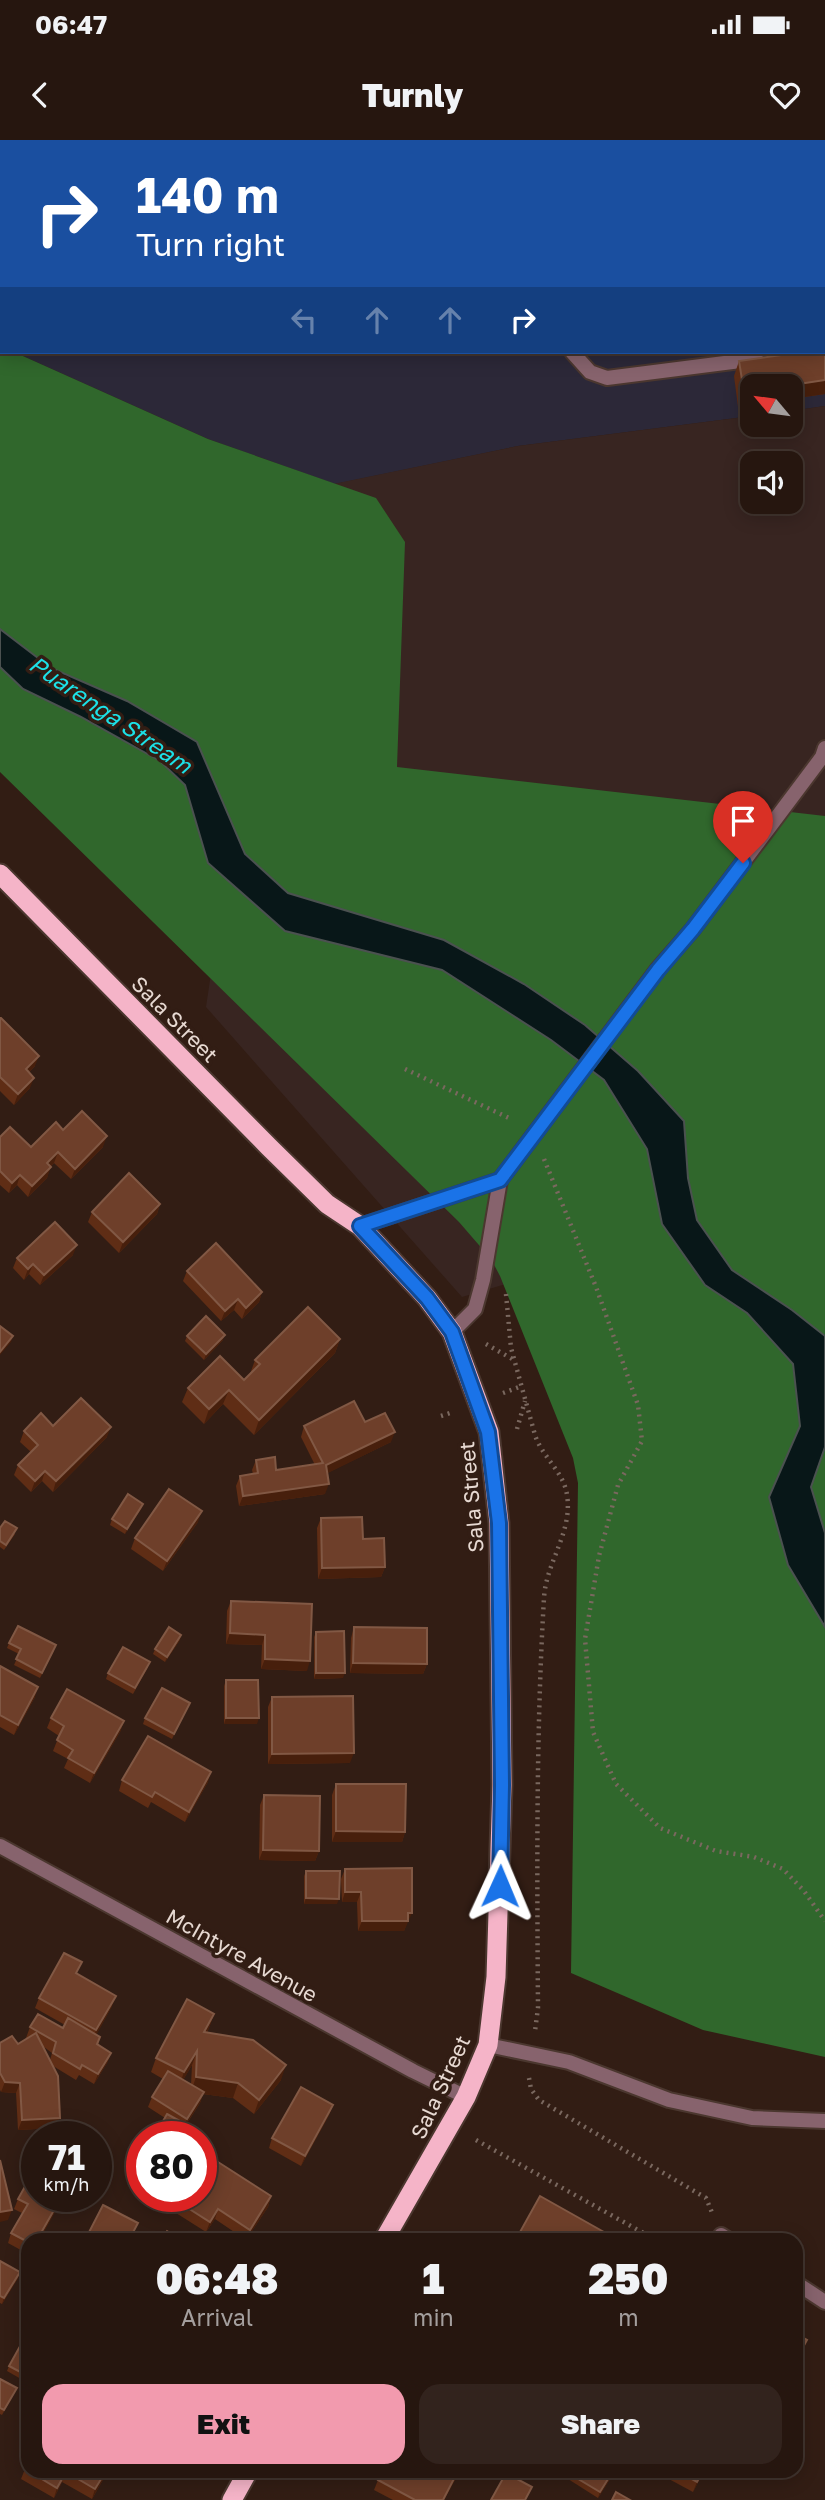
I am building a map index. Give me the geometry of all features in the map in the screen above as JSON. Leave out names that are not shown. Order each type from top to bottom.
[{"type":"highway","name":"Sala Street","points":[[0,874],[327,1204],[360,1226],[427,1298],[452,1332],[488,1432],[499,1523],[502,1785],[496,1977],[488,2045],[466,2097],[388,2233]]},
{"type":"highway","points":[[232,2500],[244,2478]]},
{"type":"street","points":[[574,354],[590,372],[607,378],[776,357]]},
{"type":"street","points":[[452,1332],[475,1308],[500,1180],[569,1086],[693,929],[824,755]]},
{"type":"street","points":[[360,1226],[500,1180]]},
{"type":"street","name":"McIntyre Avenue","points":[[2,1852],[400,2065],[466,2097]]},
{"type":"street","points":[[488,2045],[569,2062],[669,2100],[752,2118],[825,2121]]},
{"type":"street","points":[[803,2288],[825,2302]]},
{"type":"path","points":[[405,1069],[511,1119]]},
{"type":"path","points":[[534,1132],[596,1287],[638,1405],[642,1441],[618,1485],[599,1556],[585,1639],[593,1732],[616,1784],[660,1828],[716,1851],[754,1857],[783,1869],[804,1891],[825,1921]]},
{"type":"path","points":[[506,1293],[506,1318],[514,1360],[539,1447],[560,1477],[567,1494],[567,1525],[545,1582],[539,1703],[538,2008]]},
{"type":"path","points":[[490,1345],[514,1360]]},
{"type":"path","points":[[502,1394],[522,1386]]},
{"type":"path","points":[[518,1425],[526,1398]]},
{"type":"path","points":[[441,1416],[456,1411]]},
{"type":"path","points":[[529,2083],[539,2100],[552,2109],[706,2198],[723,2233]]},
{"type":"path","points":[[477,2140],[643,2233]]},
{"type":"shaded area","points":[[18,354],[825,354],[825,406],[803,409],[803,374],[740,374],[740,418],[518,446],[335,484],[208,439]]},
{"type":"shaded area","points":[[825,406],[825,1189],[462,1297],[206,1007],[244,753],[309,489],[518,446],[740,418],[740,438],[803,438],[803,409]]},
{"type":"green space","points":[[0,354],[18,354],[208,439],[376,498],[405,542],[397,767],[825,816],[825,2057],[703,2030],[571,1973],[578,1483],[573,1458],[500,1276],[491,1259],[459,1222],[0,772]]},
{"type":"water","name":"Puarenga Stream","points":[[0,629],[51,668],[127,701],[197,742],[245,854],[288,893],[444,940],[524,984],[585,1025],[638,1071],[684,1121],[688,1178],[697,1220],[732,1270],[792,1310],[825,1336],[825,1447],[811,1487],[825,1533],[825,1627],[788,1565],[769,1497],[800,1426],[793,1364],[747,1313],[705,1285],[662,1224],[647,1149],[604,1080],[551,1040],[442,970],[285,931],[208,863],[185,785],[160,761],[81,717],[23,689],[0,667]]},
{"type":"building","points":[[789,354],[825,354],[825,380],[803,383],[803,374],[741,374],[739,361]]},
{"type":"building","points":[[0,1018],[39,1056],[26,1069],[34,1078],[18,1094],[0,1077]]},
{"type":"building","points":[[82,1111],[107,1136],[75,1169],[58,1152],[47,1163],[51,1167],[32,1186],[20,1175],[12,1183],[0,1171],[0,1137],[10,1127],[31,1147],[56,1122],[63,1130]]},
{"type":"building","points":[[129,1173],[160,1204],[123,1242],[92,1212]]},
{"type":"building","points":[[55,1222],[77,1245],[44,1275],[33,1264],[28,1269],[17,1258]]},
{"type":"building","points":[[216,1243],[262,1292],[246,1308],[238,1299],[225,1311],[187,1271]]},
{"type":"building","points":[[308,1307],[340,1339],[259,1420],[229,1390],[209,1409],[188,1388],[220,1356],[244,1380],[260,1364],[255,1360]]},
{"type":"building","points":[[206,1316],[225,1335],[206,1354],[187,1336]]},
{"type":"building","points":[[0,1326],[13,1336],[0,1352]]},
{"type":"building","points":[[81,1398],[111,1427],[56,1481],[45,1471],[35,1481],[18,1465],[38,1445],[24,1431],[41,1413],[53,1426]]},
{"type":"building","points":[[354,1401],[365,1422],[385,1413],[395,1432],[326,1465],[329,1484],[243,1496],[240,1476],[258,1473],[256,1460],[275,1457],[276,1470],[323,1463],[304,1426]]},
{"type":"building","points":[[169,1489],[202,1511],[167,1561],[135,1538]]},
{"type":"building","points":[[128,1494],[143,1504],[127,1529],[112,1519]]},
{"type":"building","points":[[362,1517],[363,1539],[384,1538],[385,1567],[322,1568],[321,1518]]},
{"type":"building","points":[[5,1521],[17,1528],[6,1545],[0,1541],[0,1528]]},
{"type":"building","points":[[231,1601],[312,1604],[310,1661],[265,1659],[265,1635],[230,1633]]},
{"type":"building","points":[[18,1626],[56,1645],[42,1673],[16,1659],[21,1649],[9,1643]]},
{"type":"building","points":[[169,1627],[181,1635],[167,1657],[155,1649]]},
{"type":"building","points":[[354,1627],[427,1628],[427,1664],[353,1663]]},
{"type":"building","points":[[344,1631],[345,1673],[316,1673],[316,1632]]},
{"type":"building","points":[[123,1647],[150,1662],[135,1688],[108,1673]]},
{"type":"building","points":[[0,1666],[38,1687],[18,1725],[0,1715]]},
{"type":"building","points":[[226,1680],[258,1680],[259,1718],[226,1718]]},
{"type":"building","points":[[162,1688],[190,1703],[174,1734],[145,1718]]},
{"type":"building","points":[[67,1689],[124,1721],[94,1773],[68,1758],[73,1750],[57,1740],[64,1726],[51,1718]]},
{"type":"building","points":[[353,1696],[354,1753],[272,1754],[272,1697]]},
{"type":"building","points":[[148,1736],[211,1772],[189,1812],[155,1792],[152,1797],[122,1780]]},
{"type":"building","points":[[336,1784],[406,1784],[405,1832],[336,1831]]},
{"type":"building","points":[[264,1795],[320,1796],[319,1851],[263,1850]]},
{"type":"building","points":[[412,1868],[412,1913],[408,1913],[408,1921],[362,1921],[361,1892],[345,1892],[345,1869]]},
{"type":"building","points":[[306,1871],[340,1871],[339,1899],[306,1898]]},
{"type":"building","points":[[64,1953],[82,1962],[76,1973],[116,1996],[96,2030],[39,1998]]},
{"type":"building","points":[[187,1999],[214,2014],[204,2032],[253,2040],[286,2065],[259,2100],[238,2083],[196,2077],[197,2051],[184,2072],[156,2058]]},
{"type":"building","points":[[38,2014],[63,2028],[68,2018],[100,2037],[97,2044],[111,2053],[98,2074],[82,2065],[80,2069],[53,2053],[56,2042],[30,2027]]},
{"type":"building","points":[[36,2033],[58,2076],[60,2118],[22,2120],[20,2083],[5,2082],[0,2073],[0,2043],[12,2036],[18,2044]]},
{"type":"building","points":[[168,2071],[204,2092],[187,2119],[152,2097]]},
{"type":"building","points":[[301,2087],[333,2105],[305,2156],[272,2138]]},
{"type":"building","points":[[167,2114],[180,2121],[163,2121]]},
{"type":"building","points":[[0,2160],[12,2210],[0,2212]]},
{"type":"building","points":[[217,2164],[271,2196],[250,2230],[217,2211]]},
{"type":"building","points":[[540,2196],[606,2233],[522,2233]]},
{"type":"building","points":[[112,2210],[138,2223],[133,2233],[89,2233],[99,2212],[112,2212]]},
{"type":"building","points":[[23,2212],[53,2212],[41,2233],[21,2233],[21,2238],[11,2233]]},
{"type":"building","points":[[194,2212],[216,2212],[210,2222]]},
{"type":"building","points":[[0,2261],[20,2272],[4,2298],[0,2296]]},
{"type":"building","points":[[21,2344],[21,2372],[9,2366]]},
{"type":"building","points":[[0,2379],[17,2388],[4,2410],[0,2408]]},
{"type":"building","points":[[40,2478],[63,2478],[57,2488]]},
{"type":"building","points":[[76,2478],[102,2478],[95,2489]]},
{"type":"building","points":[[454,2478],[443,2500],[415,2500],[378,2480]]},
{"type":"building","points":[[503,2478],[515,2478],[532,2487],[525,2500],[491,2500]]},
{"type":"building","points":[[577,2478],[609,2478],[600,2492]]},
{"type":"building","points":[[616,2492],[630,2500],[612,2500]]},
{"type":"route","points":[[500,1886],[502,1785],[499,1523],[488,1432],[452,1332],[427,1298],[360,1226],[500,1180],[658,970],[743,863]]}]
